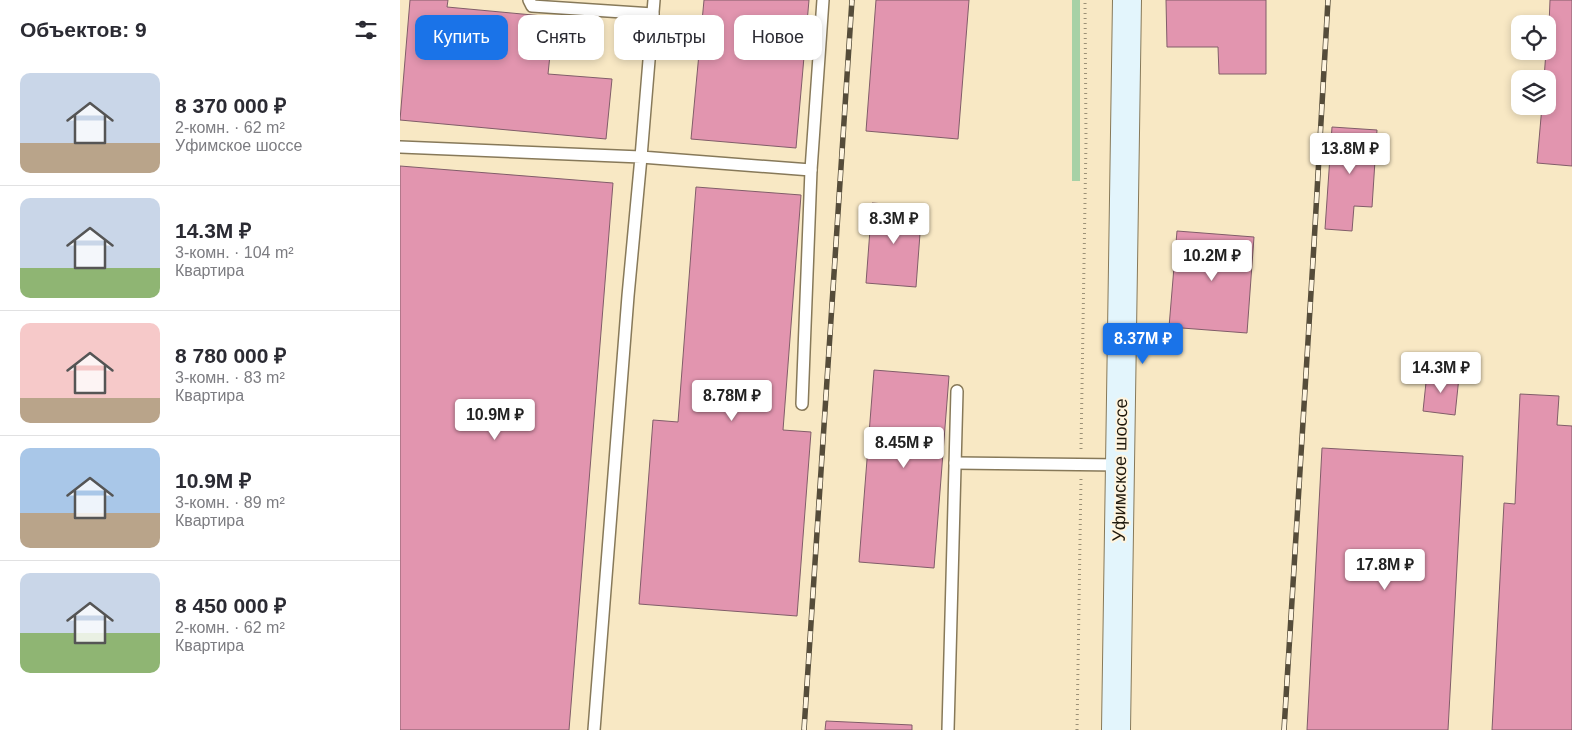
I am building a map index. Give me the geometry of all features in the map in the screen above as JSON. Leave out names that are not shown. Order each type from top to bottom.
[{"type":"main road","name":"Уфимское шоссе","points":[[1116,730],[1127,0]]},
{"type":"lane","points":[[529,0],[532,6],[653,14]]},
{"type":"lane","points":[[594,730],[628,296],[642,157],[654,0]]},
{"type":"lane","points":[[802,404],[811,170],[824,0]]},
{"type":"lane","points":[[400,147],[642,157],[811,170]]},
{"type":"lane","points":[[948,730],[957,391]]},
{"type":"lane","points":[[955,463],[1120,465]]},
{"type":"path","points":[[1077,730],[1086,140],[1085,0]]},
{"type":"green space","points":[[1072,0],[1080,0],[1080,181],[1072,181]]},
{"type":"building","points":[[410,0],[448,0],[447,7],[533,15],[518,15],[518,60],[549,60],[548,74],[612,79],[606,139],[400,120]]},
{"type":"building","points":[[704,0],[809,0],[808,15],[734,15],[734,60],[804,60],[796,148],[691,139],[698,60],[724,60],[724,15],[703,15]]},
{"type":"building","points":[[876,0],[969,0],[958,139],[866,131]]},
{"type":"building","points":[[1166,0],[1266,0],[1266,74],[1219,74],[1218,47],[1167,47]]},
{"type":"building","points":[[1550,0],[1572,0],[1572,166],[1537,163],[1541,115],[1556,115],[1556,70],[1545,70],[1545,60],[1556,60],[1556,15],[1549,15]]},
{"type":"building","points":[[1332,127],[1377,130],[1372,207],[1354,206],[1352,231],[1325,229]]},
{"type":"building","points":[[400,166],[613,183],[569,730],[400,730]]},
{"type":"building","points":[[696,187],[801,195],[783,430],[811,432],[797,616],[639,604],[653,420],[678,422]]},
{"type":"building","points":[[872,203],[922,207],[916,287],[866,283]]},
{"type":"building","points":[[1177,231],[1254,237],[1247,333],[1169,327]]},
{"type":"building","points":[[874,370],[949,376],[934,568],[859,562]]},
{"type":"building","points":[[1427,373],[1459,377],[1455,415],[1423,411]]},
{"type":"building","points":[[1520,394],[1559,396],[1557,425],[1572,426],[1572,730],[1492,730],[1504,503],[1515,504]]},
{"type":"building","points":[[1322,448],[1463,456],[1448,730],[1307,730]]},
{"type":"building","points":[[826,721],[912,725],[912,730],[825,730]]},
{"type":"railway","points":[[804,730],[852,0]]},
{"type":"railway","points":[[1284,730],[1328,0]]}]
